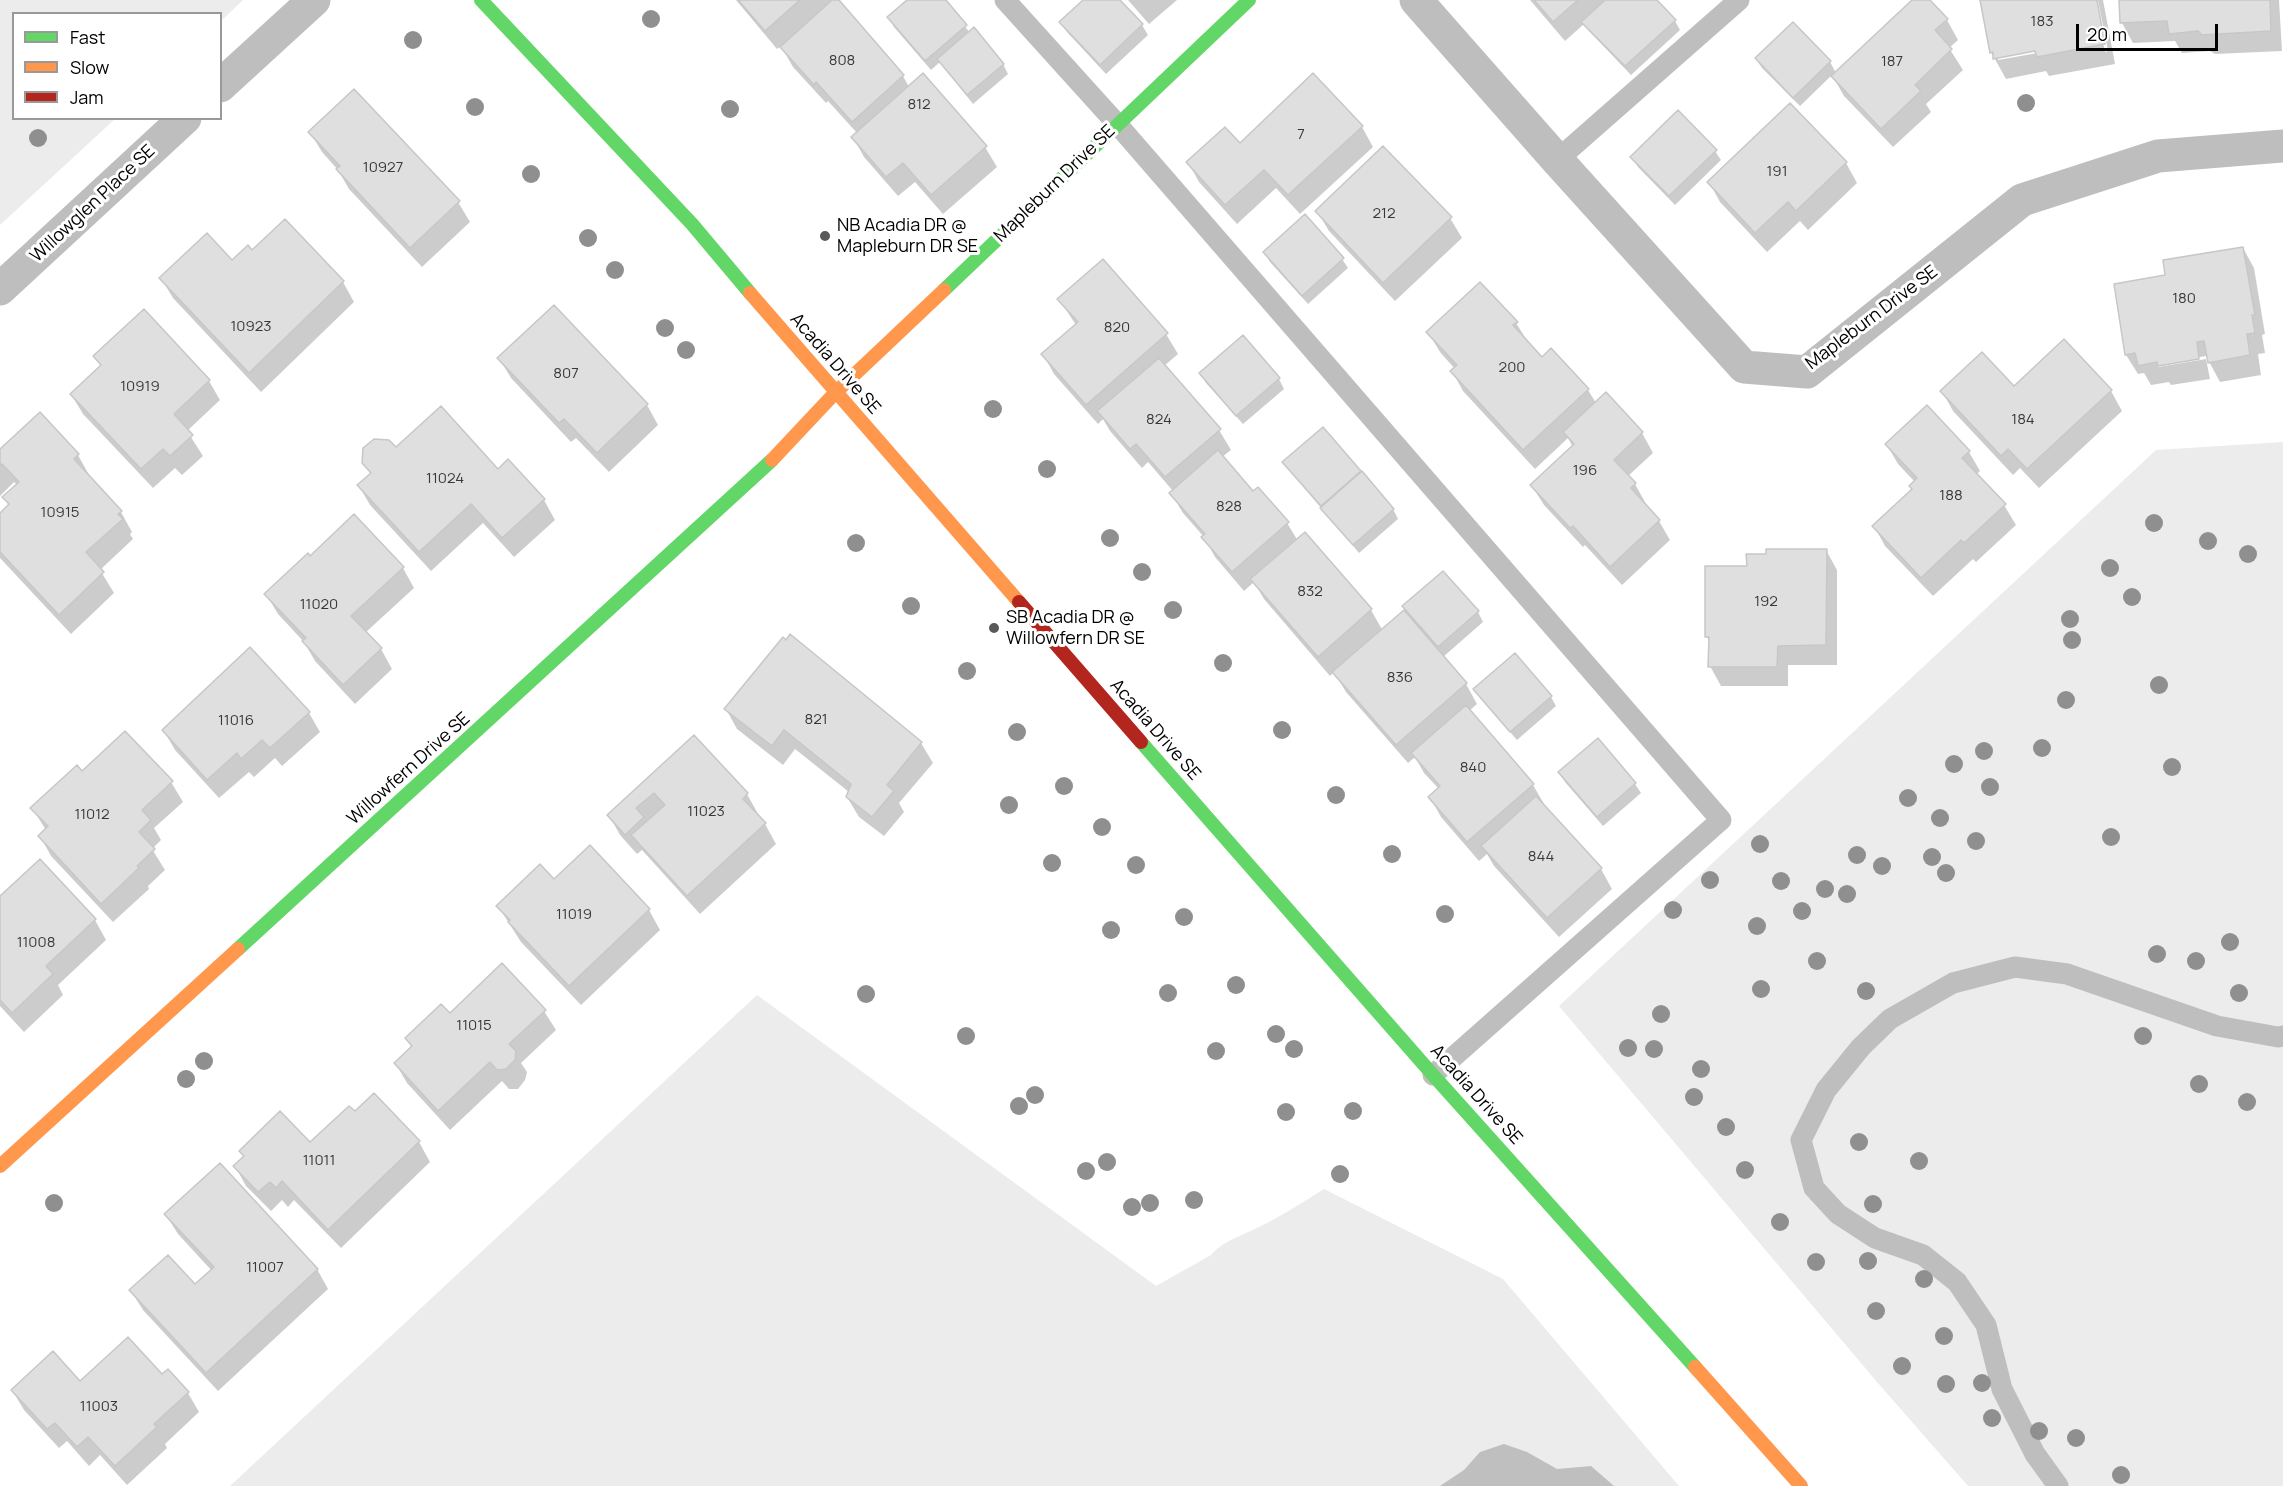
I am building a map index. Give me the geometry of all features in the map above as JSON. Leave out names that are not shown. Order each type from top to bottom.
[{"type":"street","points":[[222,84],[314,0]]},
{"type":"street","name":"Acadia Drive SE","points":[[481,0],[692,224],[836,393],[1434,1075],[1801,1486]]},
{"type":"street","name":"Mapleburn Drive SE","points":[[836,393],[1249,0]]},
{"type":"street","name":"Mapleburn Drive SE","points":[[1416,0],[1744,367],[1807,372],[2022,200],[2158,156],[2283,146]]},
{"type":"street","name":"Willowglen Place SE","points":[[0,289],[183,120]]},
{"type":"street","name":"Willowfern Drive SE","points":[[0,1166],[758,475],[836,393]]},
{"type":"lane","points":[[1005,0],[1118,125],[1721,820],[1434,1075]]},
{"type":"lane","points":[[1557,160],[1739,0]]},
{"type":"lane","points":[[2058,1486],[2035,1454],[2002,1389],[1986,1325],[1958,1282],[1923,1256],[1875,1238],[1838,1214],[1814,1188],[1802,1140],[1826,1090],[1861,1047],[1890,1019],[1953,983],[2015,967],[2067,974],[2217,1026],[2283,1036]]},
{"type":"shaded area","points":[[0,0],[243,0],[222,20],[222,12],[12,12],[12,120],[114,120],[0,225]]},
{"type":"shaded area","points":[[2283,442],[2283,1486],[1968,1486],[1877,1382],[1559,1006],[2156,450]]},
{"type":"shaded area","points":[[757,995],[1156,1286],[1211,1255],[1227,1242],[1276,1218],[1324,1189],[1503,1279],[1679,1486],[230,1486]]},
{"type":"shaded area","points":[[1504,1444],[1527,1452],[1557,1469],[1591,1466],[1614,1486],[1440,1486],[1464,1470],[1480,1452]]},
{"type":"building","points":[[738,0],[800,0],[765,31]]},
{"type":"building","points":[[832,0],[839,0],[904,75],[852,122],[780,47]]},
{"type":"building","points":[[907,0],[946,0],[967,25],[925,61],[887,17]]},
{"type":"building","points":[[1083,0],[1120,0],[1143,24],[1100,65],[1059,22]]},
{"type":"building","points":[[1534,0],[1578,0],[1553,22]]},
{"type":"building","points":[[1605,0],[1657,0],[1676,20],[1625,66],[1581,22]]},
{"type":"building","points":[[1912,0],[1930,0],[1948,19],[1935,30],[1952,49],[1915,85],[1921,91],[1881,129],[1831,76]]},
{"type":"building","points":[[1980,0],[2097,0],[2105,44],[2037,57],[2035,51],[1993,59]]},
{"type":"building","points":[[2119,0],[2270,0],[2271,31],[2202,35],[2198,31],[2169,34],[2167,21],[2120,23]]},
{"type":"building","points":[[1793,22],[1831,61],[1793,98],[1755,58]]},
{"type":"building","points":[[974,27],[1004,64],[967,95],[937,59]]},
{"type":"building","points":[[923,73],[987,146],[931,195],[903,163],[886,177],[851,137]]},
{"type":"building","points":[[1313,73],[1363,126],[1288,195],[1264,170],[1225,205],[1186,162],[1225,127],[1240,143]]},
{"type":"building","points":[[354,89],[460,201],[410,248],[336,169],[340,166],[308,132]]},
{"type":"building","points":[[1790,103],[1847,162],[1796,211],[1788,202],[1755,233],[1707,182]]},
{"type":"building","points":[[1678,110],[1717,150],[1669,196],[1630,157]]},
{"type":"building","points":[[1383,146],[1452,217],[1383,283],[1315,211]]},
{"type":"building","points":[[1305,214],[1344,258],[1302,296],[1263,252]]},
{"type":"building","points":[[285,219],[344,281],[249,373],[159,278],[207,233],[232,260],[248,245],[252,250]]},
{"type":"building","points":[[2243,247],[2255,315],[2252,315],[2255,333],[2247,334],[2250,355],[2208,363],[2204,341],[2197,342],[2199,359],[2158,366],[2157,362],[2138,366],[2135,353],[2125,355],[2114,284],[2165,275],[2163,260]]},
{"type":"building","points":[[1103,259],[1168,333],[1086,405],[1041,354],[1078,322],[1057,299]]},
{"type":"building","points":[[1480,282],[1518,322],[1513,325],[1542,357],[1551,348],[1589,389],[1523,450],[1450,371],[1457,365],[1426,332]]},
{"type":"building","points":[[554,305],[648,404],[597,453],[564,419],[559,423],[497,358]]},
{"type":"building","points":[[144,309],[210,380],[174,414],[193,435],[170,456],[163,449],[141,469],[70,394],[101,365],[93,356]]},
{"type":"building","points":[[1243,335],[1280,378],[1236,416],[1199,373]]},
{"type":"building","points":[[2064,339],[2112,390],[2027,469],[2008,449],[2001,456],[1940,391],[1982,352],[2014,386]]},
{"type":"building","points":[[1159,358],[1221,429],[1165,477],[1136,444],[1130,449],[1097,411]]},
{"type":"building","points":[[1606,392],[1643,432],[1614,460],[1636,483],[1631,488],[1660,520],[1610,567],[1573,526],[1570,528],[1530,485],[1574,444],[1563,432]]},
{"type":"building","points":[[1927,405],[1970,451],[1962,458],[2006,504],[1964,543],[1961,540],[1921,578],[1872,526],[1912,489],[1909,486],[1917,478],[1885,444]]},
{"type":"building","points":[[441,406],[498,469],[508,459],[545,499],[502,538],[471,504],[419,552],[357,485],[371,473],[362,463],[363,448],[374,439],[389,440],[396,447]]},
{"type":"building","points":[[40,412],[79,454],[74,459],[122,511],[118,514],[123,519],[86,552],[104,572],[59,615],[0,552],[0,513],[9,504],[2,497],[19,482],[2,464],[0,466],[0,449]]},
{"type":"building","points":[[1323,427],[1361,471],[1321,506],[1282,462]]},
{"type":"building","points":[[1218,450],[1253,491],[1258,487],[1289,522],[1232,572],[1201,537],[1205,534],[1169,493]]},
{"type":"building","points":[[1362,471],[1394,509],[1353,545],[1320,508]]},
{"type":"building","points":[[354,514],[404,567],[351,616],[382,648],[343,685],[302,641],[306,638],[264,594],[308,553],[310,556]]},
{"type":"building","points":[[1305,532],[1372,609],[1318,657],[1250,579]]},
{"type":"building","points":[[1766,549],[1827,549],[1826,645],[1778,646],[1777,667],[1708,667],[1709,637],[1705,637],[1705,566],[1747,566],[1746,554],[1766,554]]},
{"type":"building","points":[[1443,571],[1479,611],[1438,647],[1402,606]]},
{"type":"building","points":[[1404,610],[1467,683],[1396,745],[1332,672]]},
{"type":"building","points":[[790,634],[922,742],[887,785],[894,791],[872,817],[846,797],[851,784],[784,730],[772,746],[724,709],[783,637],[786,640]]},
{"type":"building","points":[[250,647],[310,712],[270,748],[262,740],[241,759],[237,753],[207,780],[162,730]]},
{"type":"building","points":[[1515,653],[1552,696],[1510,732],[1473,689]]},
{"type":"building","points":[[1466,705],[1534,784],[1467,842],[1428,797],[1440,786],[1411,753]]},
{"type":"building","points":[[125,731],[173,781],[142,810],[151,820],[139,832],[155,849],[137,866],[139,868],[101,904],[38,836],[48,826],[30,808],[77,765],[82,771]]},
{"type":"building","points":[[694,735],[748,793],[743,799],[766,823],[687,896],[631,835],[665,805],[654,793],[636,808],[644,817],[625,835],[607,815]]},
{"type":"building","points":[[1598,738],[1636,783],[1597,817],[1558,772]]},
{"type":"building","points":[[1536,796],[1602,868],[1547,918],[1481,846]]},
{"type":"building","points":[[590,845],[650,909],[569,986],[508,922],[510,920],[496,906],[540,864],[554,879]]},
{"type":"building","points":[[40,859],[96,919],[46,966],[53,974],[12,1013],[0,1000],[0,896]]},
{"type":"building","points":[[502,963],[546,1010],[509,1044],[516,1051],[515,1060],[506,1069],[497,1070],[490,1062],[438,1111],[394,1063],[412,1046],[405,1038],[441,1004],[450,1013]]},
{"type":"building","points":[[374,1093],[420,1141],[328,1230],[282,1181],[276,1188],[270,1182],[258,1192],[233,1166],[244,1156],[239,1151],[280,1111],[310,1142],[349,1106],[355,1111]]},
{"type":"building","points":[[220,1163],[318,1269],[206,1373],[129,1290],[168,1255],[195,1284],[214,1267],[164,1214]]},
{"type":"building","points":[[128,1337],[162,1374],[168,1369],[189,1392],[154,1424],[157,1427],[115,1466],[88,1437],[77,1447],[55,1423],[47,1429],[11,1390],[53,1351],[80,1381]]},
{"type":"traffic: fast","points":[[481,0],[692,224],[750,293]]},
{"type":"traffic: fast","points":[[944,290],[1249,0]]},
{"type":"traffic: fast","points":[[238,949],[772,460]]},
{"type":"traffic: fast","points":[[1141,742],[1433,1075],[1695,1367]]},
{"type":"traffic: slow","points":[[772,460],[835,393],[944,290]]},
{"type":"traffic: slow","points":[[750,293],[1019,602]]},
{"type":"traffic: slow","points":[[0,1166],[238,949]]},
{"type":"traffic: slow","points":[[1695,1367],[1801,1486]]},
{"type":"traffic: jam","points":[[1019,602],[1141,742]]},
{"type":"place","name":"NB Acadia DR @ Mapleburn DR SE","points":[[825,236]]},
{"type":"place","name":"SB Acadia DR @ Willowfern DR SE","points":[[994,628]]}]
